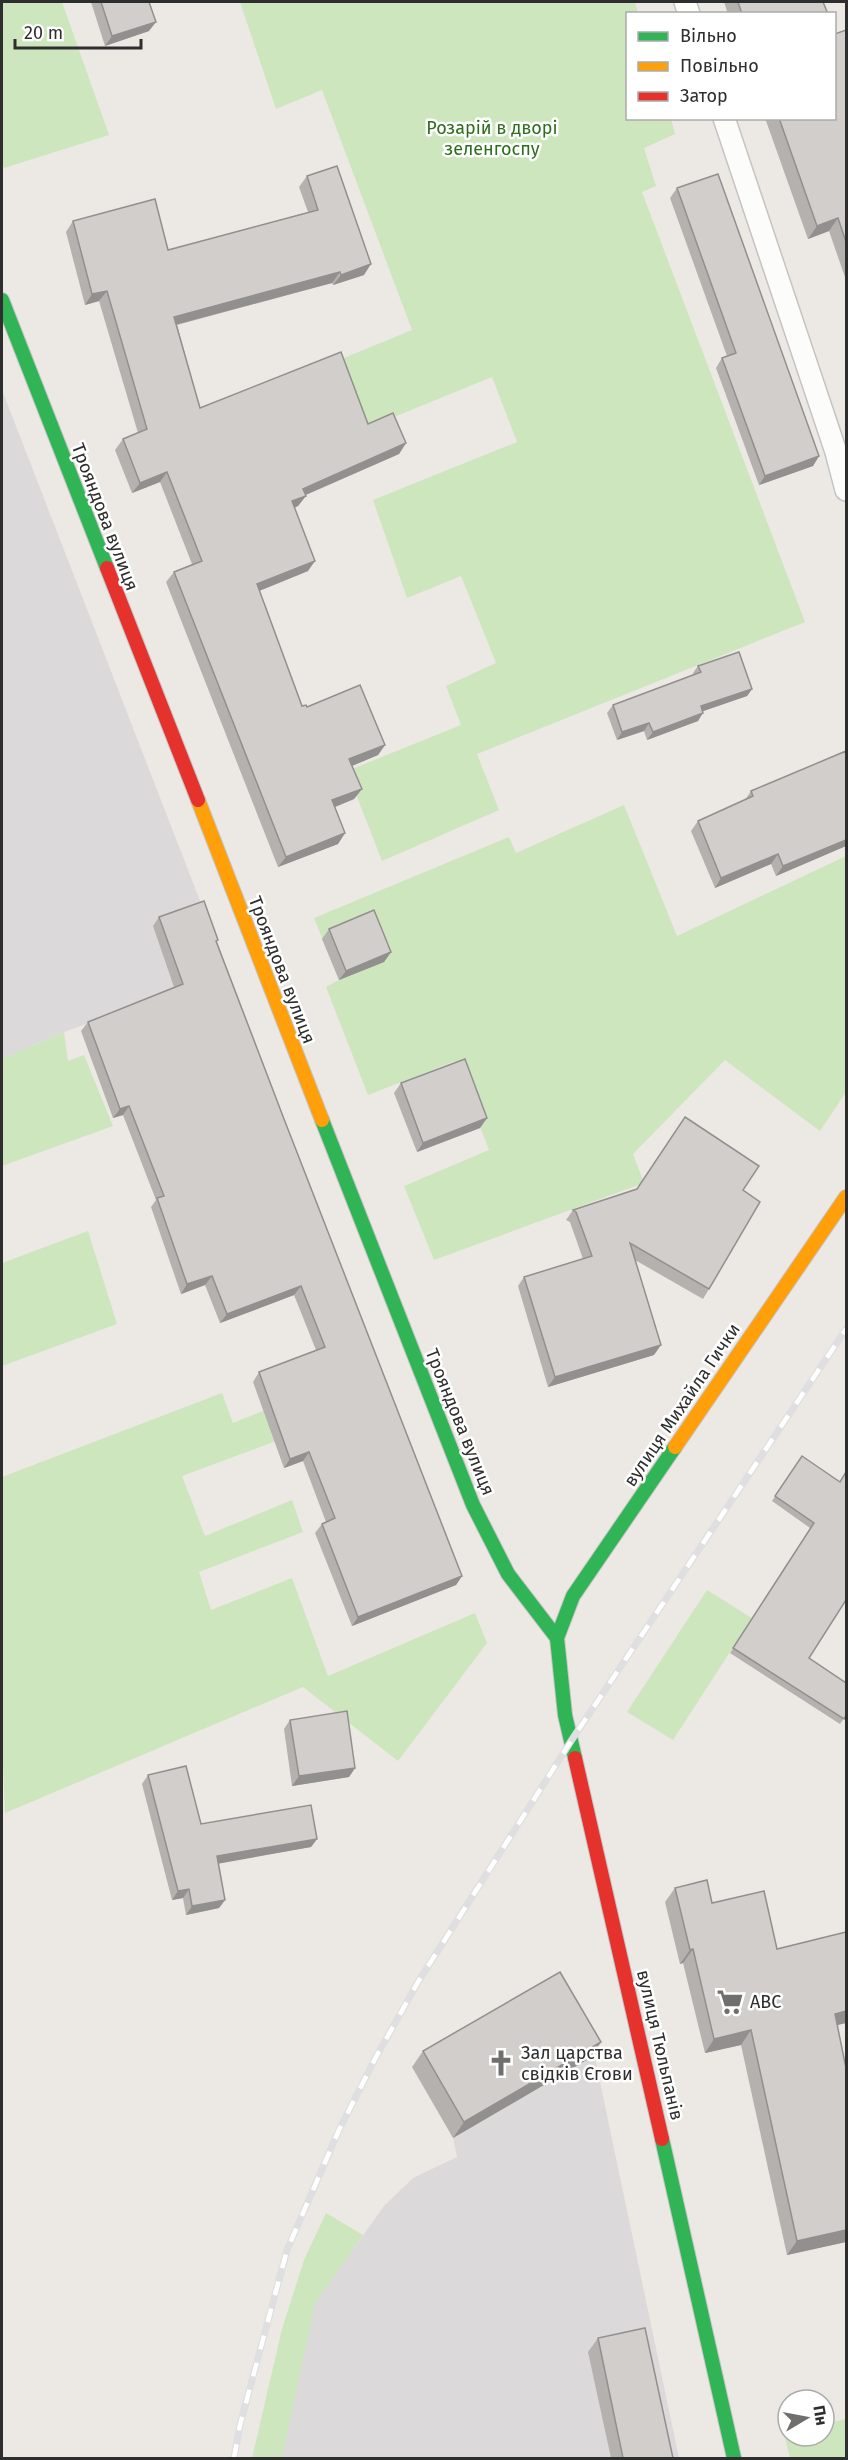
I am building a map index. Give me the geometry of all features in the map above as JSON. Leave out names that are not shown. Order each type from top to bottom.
[{"type":"street","name":"Трояндова вулиця","points":[[2,300],[473,1505],[508,1574],[557,1638]]},
{"type":"street","name":"вулиця Михайла Гички","points":[[557,1638],[573,1596],[846,1197]]},
{"type":"street","name":"вулиця Тюльпанів","points":[[557,1638],[565,1715],[734,2458]]},
{"type":"lane","points":[[725,120],[836,452],[846,490]]},
{"type":"shaded area","points":[[2,390],[228,973],[64,1032],[2,1059]]},
{"type":"shaded area","points":[[590,2058],[595,2058],[679,2458],[281,2458],[312,2307],[384,2206],[413,2178],[457,2157],[453,2138]]},
{"type":"green space","points":[[2,2],[62,2],[109,135],[4,168],[2,161]]},
{"type":"green space","name":"Розарій в дворі зеленгоспу","points":[[240,2],[635,2],[638,12],[626,12],[626,120],[671,120],[675,134],[644,148],[656,186],[642,192],[805,622],[477,754],[499,810],[382,861],[347,771],[461,725],[446,686],[496,663],[461,576],[407,598],[373,500],[517,442],[492,377],[350,435],[339,360],[412,330],[322,90],[276,109]]},
{"type":"green space","points":[[624,805],[677,936],[846,856],[846,1092],[820,1131],[725,1060],[633,1154],[644,1183],[434,1260],[404,1186],[489,1150],[455,1061],[368,1095],[326,987],[339,980],[314,918],[509,837],[516,853]]},
{"type":"green space","points":[[64,1032],[68,1061],[84,1055],[113,1126],[2,1166],[2,1059]]},
{"type":"green space","points":[[88,1231],[117,1324],[2,1366],[2,1263]]},
{"type":"green space","points":[[222,1393],[233,1423],[283,1403],[295,1434],[182,1476],[205,1536],[292,1500],[303,1532],[199,1572],[211,1610],[292,1578],[328,1676],[475,1613],[487,1643],[398,1761],[303,1687],[5,1813],[2,1742],[2,1477]]},
{"type":"green space","points":[[707,1590],[752,1618],[673,1740],[627,1712]]},
{"type":"green space","points":[[326,2213],[363,2235],[315,2304],[282,2458],[252,2458],[282,2329],[304,2260]]},
{"type":"green space","points":[[846,2419],[846,2458],[790,2458],[788,2448],[836,2448],[836,2421]]},
{"type":"building","points":[[101,2],[149,2],[156,22],[112,36]]},
{"type":"building","points":[[738,2],[823,2],[827,12],[741,12]]},
{"type":"building","points":[[846,30],[846,242],[838,218],[817,226],[780,120],[836,120],[836,34]]},
{"type":"building","points":[[337,166],[371,264],[341,275],[340,272],[174,317],[200,408],[341,352],[368,424],[393,413],[406,443],[303,489],[306,496],[292,501],[315,561],[257,584],[302,706],[307,707],[360,685],[385,745],[349,759],[362,789],[332,800],[345,833],[286,857],[174,572],[202,561],[167,472],[140,483],[123,439],[147,429],[107,291],[92,294],[73,221],[155,199],[168,250],[318,210],[307,176]]},
{"type":"building","points":[[718,174],[819,456],[765,476],[722,358],[736,353],[677,188]]},
{"type":"building","points":[[739,652],[752,689],[701,706],[703,713],[653,732],[649,723],[622,732],[613,705],[701,672],[698,666]]},
{"type":"building","points":[[846,751],[846,840],[783,866],[778,854],[721,878],[698,821],[753,796],[751,791]]},
{"type":"building","points":[[204,901],[218,940],[216,941],[284,1119],[462,1576],[358,1617],[322,1524],[335,1518],[309,1452],[290,1459],[259,1372],[325,1347],[301,1286],[227,1314],[212,1276],[187,1284],[157,1198],[164,1196],[129,1106],[120,1109],[88,1022],[183,984],[159,917]]},
{"type":"building","points":[[374,910],[391,952],[346,971],[329,929]]},
{"type":"building","points":[[465,1059],[487,1118],[423,1143],[401,1083]]},
{"type":"building","points":[[685,1117],[759,1166],[743,1190],[760,1202],[709,1289],[630,1243],[661,1345],[555,1377],[524,1277],[592,1256],[576,1212],[573,1210],[637,1189]]},
{"type":"building","points":[[802,1456],[840,1482],[846,1472],[846,1600],[809,1658],[846,1683],[844,1719],[733,1648],[814,1523],[775,1496]]},
{"type":"building","points":[[347,1711],[355,1768],[299,1776],[290,1720]]},
{"type":"building","points":[[186,1766],[201,1824],[311,1805],[317,1839],[217,1856],[225,1900],[192,1906],[189,1889],[178,1891],[148,1775]]},
{"type":"building","points":[[707,1880],[712,1903],[764,1891],[777,1949],[846,1932],[846,2011],[835,2014],[846,2068],[846,2230],[797,2241],[751,2030],[714,2039],[693,1949],[690,1950],[675,1888]]},
{"type":"building","name":"Зал царства свідків Єгови","points":[[560,1972],[601,2042],[464,2122],[423,2051]]},
{"type":"building","points":[[645,2328],[673,2458],[623,2458],[598,2338]]},
{"type":"railway","points":[[234,2458],[240,2425],[287,2250],[339,2130],[376,2057],[418,1982],[571,1741],[846,1329]]},
{"type":"traffic: fast","points":[[2,300],[107,568]]},
{"type":"traffic: fast","points":[[322,1120],[473,1505],[508,1574],[557,1638]]},
{"type":"traffic: fast","points":[[575,1758],[565,1715],[557,1638],[573,1596],[675,1447]]},
{"type":"traffic: fast","points":[[662,2139],[734,2458]]},
{"type":"traffic: slow","points":[[198,800],[322,1120]]},
{"type":"traffic: slow","points":[[675,1447],[846,1197]]},
{"type":"traffic: jam","points":[[107,568],[198,800]]},
{"type":"traffic: jam","points":[[575,1758],[662,2139]]},
{"type":"place","name":"ABC","points":[[730,2002]]},
{"type":"place","name":"Зал царства свідків Єгови","points":[[501,2063]]}]
